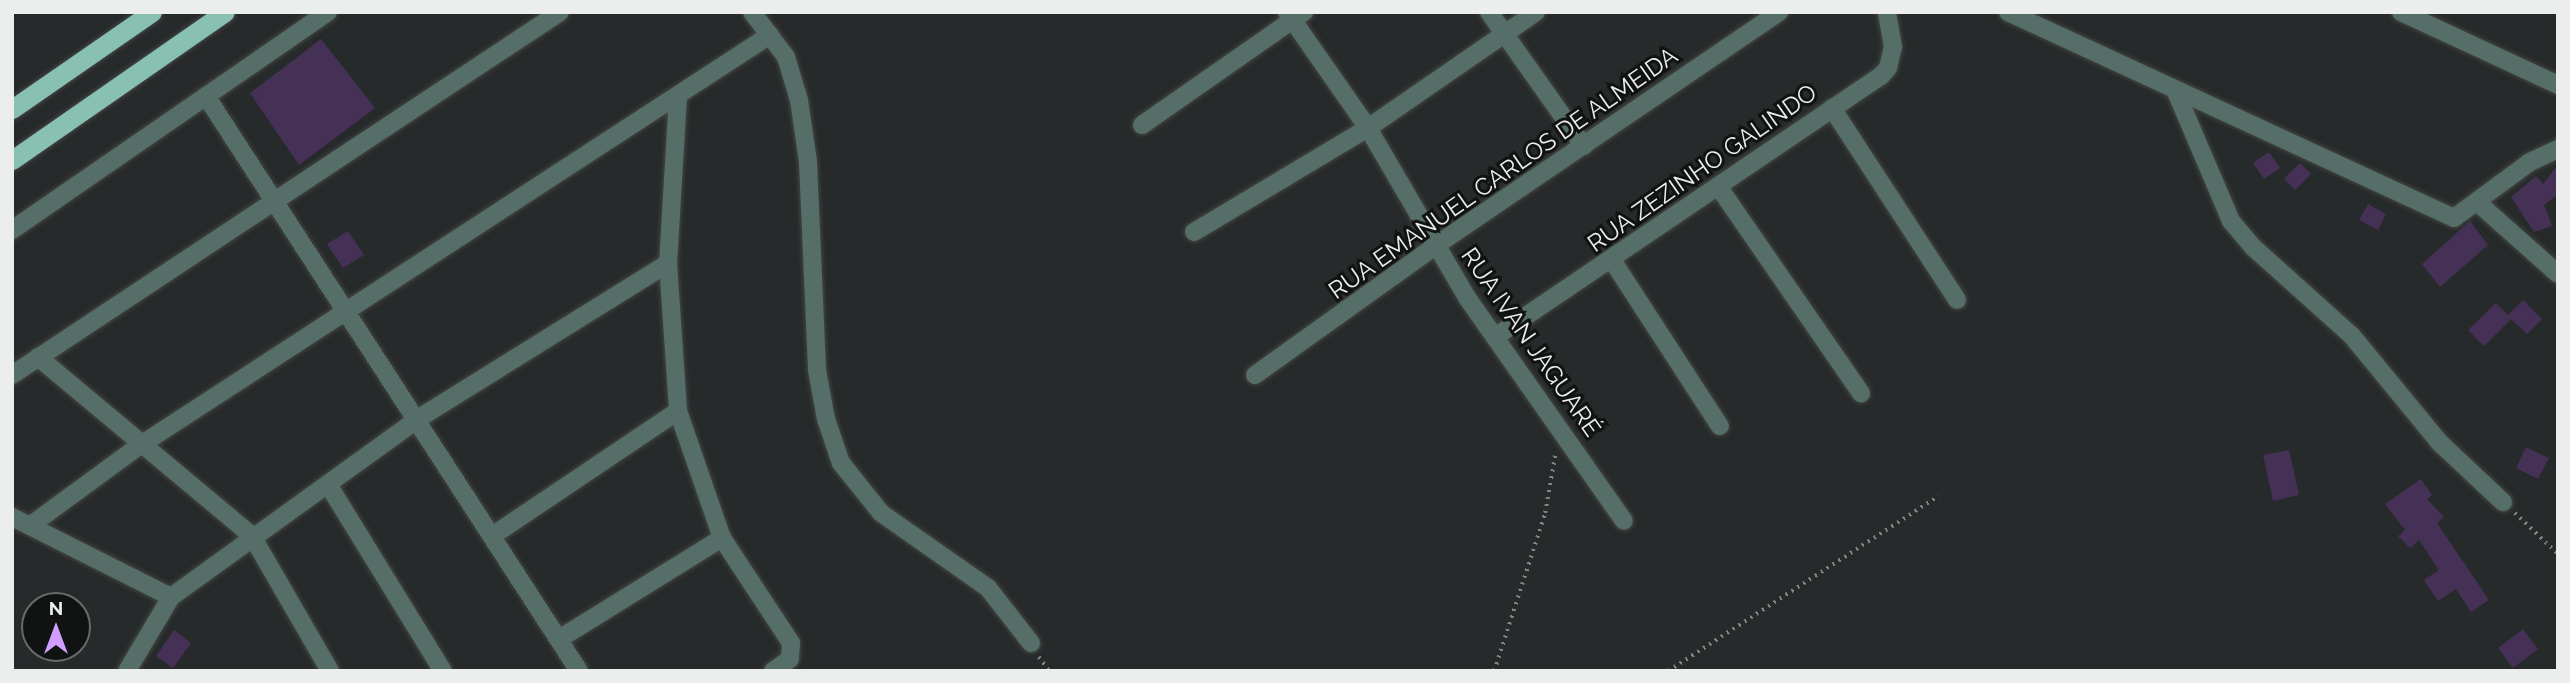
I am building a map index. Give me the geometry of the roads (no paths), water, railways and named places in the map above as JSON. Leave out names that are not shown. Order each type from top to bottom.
[{"type":"highway","points":[[12,109],[152,12]]},
{"type":"highway","points":[[12,160],[225,12]]},
{"type":"street","points":[[12,230],[328,12]]},
{"type":"street","points":[[12,375],[560,12]]},
{"type":"street","points":[[752,12],[786,57],[799,100],[808,162],[817,370],[826,419],[841,463],[881,513],[988,588],[1031,643]]},
{"type":"street","points":[[1489,12],[1584,146]]},
{"type":"street","points":[[1194,232],[1368,128],[1536,12]]},
{"type":"street","name":"RUA EMANUEL CARLOS DE ALMEIDA","points":[[1255,376],[1435,246],[1779,12]]},
{"type":"street","name":"RUA ZEZINHO GALINDO","points":[[1495,337],[1612,260],[1888,68],[1893,47],[1887,12]]},
{"type":"street","points":[[2008,12],[2176,92],[2454,218],[2530,162],[2558,149]]},
{"type":"street","points":[[2401,12],[2558,85]]},
{"type":"street","points":[[1142,125],[1295,15]]},
{"type":"street","name":"RUA IVAN JAGUARÉ","points":[[1295,15],[1368,128],[1435,246],[1624,521]]},
{"type":"street","points":[[31,525],[139,446],[770,36]]},
{"type":"street","points":[[2176,92],[2231,221],[2254,248],[2352,336],[2439,442],[2503,502]]},
{"type":"street","points":[[206,96],[579,671]]},
{"type":"street","points":[[678,96],[668,263],[678,411],[722,538],[791,643],[790,659],[773,671]]},
{"type":"street","points":[[1832,107],[1957,300]]},
{"type":"street","points":[[1718,186],[1861,393]]},
{"type":"street","points":[[2477,202],[2558,274]]},
{"type":"street","points":[[1612,260],[1720,426]]},
{"type":"street","points":[[127,671],[171,597],[252,536],[329,486],[416,420],[668,263]]},
{"type":"street","points":[[38,357],[139,446],[252,536],[330,671]]},
{"type":"street","points":[[492,536],[678,411]]},
{"type":"street","points":[[329,486],[443,671]]},
{"type":"street","points":[[12,517],[171,597]]},
{"type":"street","points":[[559,639],[722,538]]}]
